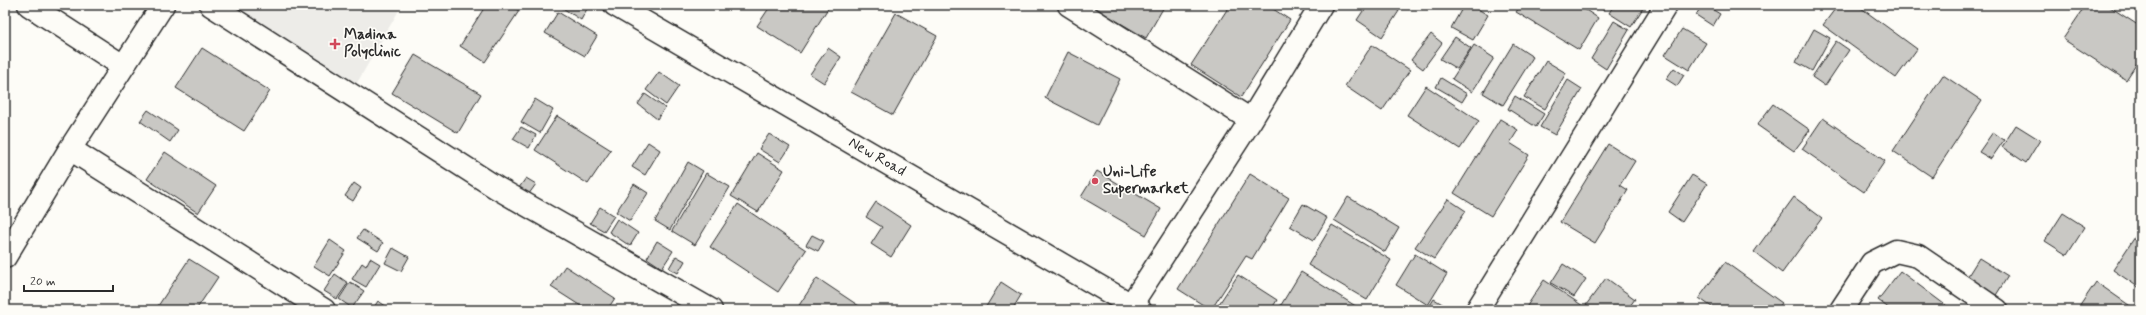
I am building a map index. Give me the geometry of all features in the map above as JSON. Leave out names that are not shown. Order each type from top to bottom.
[{"type":"street","points":[[29,5],[123,66]]},
{"type":"street","points":[[5,257],[70,149],[164,5]]},
{"type":"street","points":[[212,5],[497,188],[711,310]]},
{"type":"street","name":"New Road","points":[[615,5],[1135,308]]},
{"type":"street","points":[[1069,5],[1251,120]]},
{"type":"street","points":[[1135,308],[1321,5]]},
{"type":"street","points":[[1477,310],[1666,5]]},
{"type":"street","points":[[70,149],[324,310]]},
{"type":"street","points":[[1841,310],[1872,262],[1896,250],[1918,256],[1997,310]]},
{"type":"shaded area","name":"Madina Polyclinic","points":[[224,5],[402,5],[357,83]]},
{"type":"building","points":[[486,5],[510,5],[519,11],[485,62],[460,46]]},
{"type":"building","points":[[562,5],[584,5],[588,7],[581,20],[561,7]]},
{"type":"building","points":[[771,5],[830,5],[800,53],[757,26]]},
{"type":"building","points":[[1089,5],[1165,5],[1146,38]]},
{"type":"building","points":[[1230,5],[1267,5],[1290,20],[1241,97],[1191,65]]},
{"type":"building","points":[[1367,5],[1390,5],[1399,11],[1382,37],[1357,20]]},
{"type":"building","points":[[1464,5],[1471,5],[1488,15],[1473,40],[1451,28]]},
{"type":"building","points":[[1521,5],[1578,5],[1598,18],[1579,50],[1516,12]]},
{"type":"building","points":[[1594,5],[1606,5],[1603,10]]},
{"type":"building","points":[[1614,5],[1645,5],[1631,27],[1609,13]]},
{"type":"building","points":[[1702,5],[1705,5],[1720,14],[1713,26],[1696,15]]},
{"type":"building","points":[[1838,5],[1857,5],[1917,49],[1896,78],[1823,25]]},
{"type":"building","points":[[2086,5],[2107,5],[2141,27],[2141,57],[2126,80],[2063,39]]},
{"type":"building","points":[[558,12],[597,36],[585,56],[545,33]]},
{"type":"building","points":[[896,13],[937,36],[893,115],[851,92]]},
{"type":"building","points":[[1614,21],[1629,30],[1606,69],[1591,59]]},
{"type":"building","points":[[1682,29],[1706,43],[1689,70],[1665,55]]},
{"type":"building","points":[[1814,29],[1830,38],[1812,71],[1796,62]]},
{"type":"building","points":[[1431,34],[1442,43],[1423,69],[1411,60]]},
{"type":"building","points":[[1455,37],[1471,48],[1457,69],[1440,59]]},
{"type":"building","points":[[1836,41],[1849,50],[1825,86],[1812,77]]},
{"type":"building","points":[[1513,44],[1533,57],[1503,105],[1483,93]]},
{"type":"building","points":[[1372,45],[1410,70],[1382,111],[1345,86]]},
{"type":"building","points":[[1474,45],[1494,58],[1472,92],[1452,79]]},
{"type":"building","points":[[202,48],[270,91],[244,131],[176,88]]},
{"type":"building","points":[[828,48],[841,57],[824,83],[810,74]]},
{"type":"building","points":[[1068,52],[1120,79],[1097,125],[1045,98]]},
{"type":"building","points":[[415,55],[481,94],[458,133],[392,93]]},
{"type":"building","points":[[1546,61],[1566,73],[1545,109],[1524,97]]},
{"type":"building","points":[[1674,68],[1684,75],[1677,86],[1666,79]]},
{"type":"building","points":[[659,72],[679,86],[666,105],[646,90]]},
{"type":"building","points":[[1943,75],[1982,101],[1932,177],[1893,151]]},
{"type":"building","points":[[1441,78],[1467,94],[1462,102],[1436,87]]},
{"type":"building","points":[[1568,80],[1582,89],[1555,135],[1540,127]]},
{"type":"building","points":[[1426,86],[1479,121],[1460,149],[1407,115]]},
{"type":"building","points":[[645,94],[665,108],[657,119],[638,104]]},
{"type":"building","points":[[1515,96],[1544,114],[1536,127],[1508,109]]},
{"type":"building","points":[[535,99],[553,110],[540,133],[521,122]]},
{"type":"building","points":[[1773,104],[1810,130],[1794,151],[1757,125]]},
{"type":"building","points":[[148,110],[178,130],[170,142],[140,121]]},
{"type":"building","points":[[557,116],[611,150],[588,184],[535,150]]},
{"type":"building","points":[[1823,118],[1885,161],[1864,192],[1802,149]]},
{"type":"building","points":[[1500,119],[1518,130],[1510,143],[1529,155],[1491,216],[1454,193]]},
{"type":"building","points":[[2016,125],[2040,140],[2026,163],[2002,147]]},
{"type":"building","points":[[521,127],[536,135],[529,148],[513,139]]},
{"type":"building","points":[[1993,132],[2004,140],[1991,159],[1979,152]]},
{"type":"building","points":[[769,134],[790,147],[780,162],[759,149]]},
{"type":"building","points":[[648,142],[660,150],[645,175],[632,167]]},
{"type":"building","points":[[1608,144],[1635,161],[1620,185],[1628,190],[1595,243],[1560,222]]},
{"type":"building","points":[[165,152],[216,186],[198,213],[147,179]]},
{"type":"building","points":[[757,153],[784,170],[758,212],[731,196]]},
{"type":"building","points":[[688,162],[703,171],[670,230],[655,221]]},
{"type":"building","points":[[1097,171],[1161,209],[1146,235],[1081,197]]},
{"type":"building","points":[[706,173],[730,187],[695,245],[672,231]]},
{"type":"building","points":[[1250,174],[1289,198],[1252,259],[1246,256],[1211,310],[1178,289]]},
{"type":"building","points":[[1692,175],[1707,184],[1682,222],[1668,212]]},
{"type":"building","points":[[526,178],[536,184],[526,198],[516,192]]},
{"type":"building","points":[[354,183],[361,188],[353,201],[345,196]]},
{"type":"building","points":[[634,184],[648,193],[630,221],[616,212]]},
{"type":"building","points":[[1348,197],[1399,228],[1385,252],[1334,220]]},
{"type":"building","points":[[1794,197],[1822,218],[1782,273],[1754,252]]},
{"type":"building","points":[[1448,199],[1466,211],[1434,259],[1415,247]]},
{"type":"building","points":[[876,202],[911,225],[891,257],[871,244],[882,227],[866,217]]},
{"type":"building","points":[[738,204],[806,250],[778,292],[710,247]]},
{"type":"building","points":[[1303,204],[1327,218],[1314,240],[1290,226]]},
{"type":"building","points":[[600,207],[614,216],[604,231],[590,223]]},
{"type":"building","points":[[2063,213],[2085,227],[2067,255],[2045,241]]},
{"type":"building","points":[[617,219],[638,233],[630,246],[609,232]]},
{"type":"building","points":[[1332,225],[1391,260],[1367,300],[1308,265]]},
{"type":"building","points":[[2141,228],[2141,289],[2113,270]]},
{"type":"building","points":[[363,230],[383,243],[378,251],[357,238]]},
{"type":"building","points":[[812,235],[824,241],[818,251],[806,245]]},
{"type":"building","points":[[330,240],[346,251],[330,276],[314,266]]},
{"type":"building","points":[[657,241],[673,251],[662,268],[647,258]]},
{"type":"building","points":[[393,248],[409,257],[401,271],[385,263]]},
{"type":"building","points":[[1415,254],[1447,274],[1428,305],[1396,285]]},
{"type":"building","points":[[676,256],[685,261],[678,273],[669,268]]},
{"type":"building","points":[[370,258],[380,264],[366,287],[352,279],[362,263],[366,266]]},
{"type":"building","points":[[1979,258],[2008,276],[1993,300],[1964,282]]},
{"type":"building","points":[[189,259],[218,277],[196,310],[164,310],[158,306]]},
{"type":"building","points":[[1725,262],[1782,303],[1777,310],[1716,310],[1699,298]]},
{"type":"building","points":[[1563,264],[1586,279],[1574,297],[1551,283]]},
{"type":"building","points":[[565,266],[615,298],[607,310],[587,310],[551,287]]},
{"type":"building","points":[[1900,271],[1952,310],[1891,310],[1878,300]]},
{"type":"building","points":[[1301,272],[1362,310],[1278,310]]},
{"type":"building","points":[[335,274],[348,283],[337,299],[324,291]]},
{"type":"building","points":[[1238,275],[1277,300],[1271,310],[1215,310]]},
{"type":"building","points":[[817,278],[862,308],[861,310],[796,310]]},
{"type":"building","points":[[1606,278],[1635,299],[1627,310],[1593,310],[1586,305]]},
{"type":"building","points":[[1544,280],[1589,310],[1525,309]]},
{"type":"building","points":[[350,282],[364,291],[352,308],[339,299]]},
{"type":"building","points":[[1001,282],[1021,295],[1012,310],[984,310]]},
{"type":"building","points":[[2096,282],[2136,310],[2077,310]]},
{"type":"building","points":[[1434,299],[1449,308],[1447,310],[1427,310]]},
{"type":"building","points":[[378,301],[392,310],[372,310]]},
{"type":"building","points":[[236,304],[246,310],[232,310]]},
{"type":"place","name":"Madina Polyclinic","points":[[335,44]]},
{"type":"place","name":"Uni-Life Supermarket","points":[[1095,181]]}]
